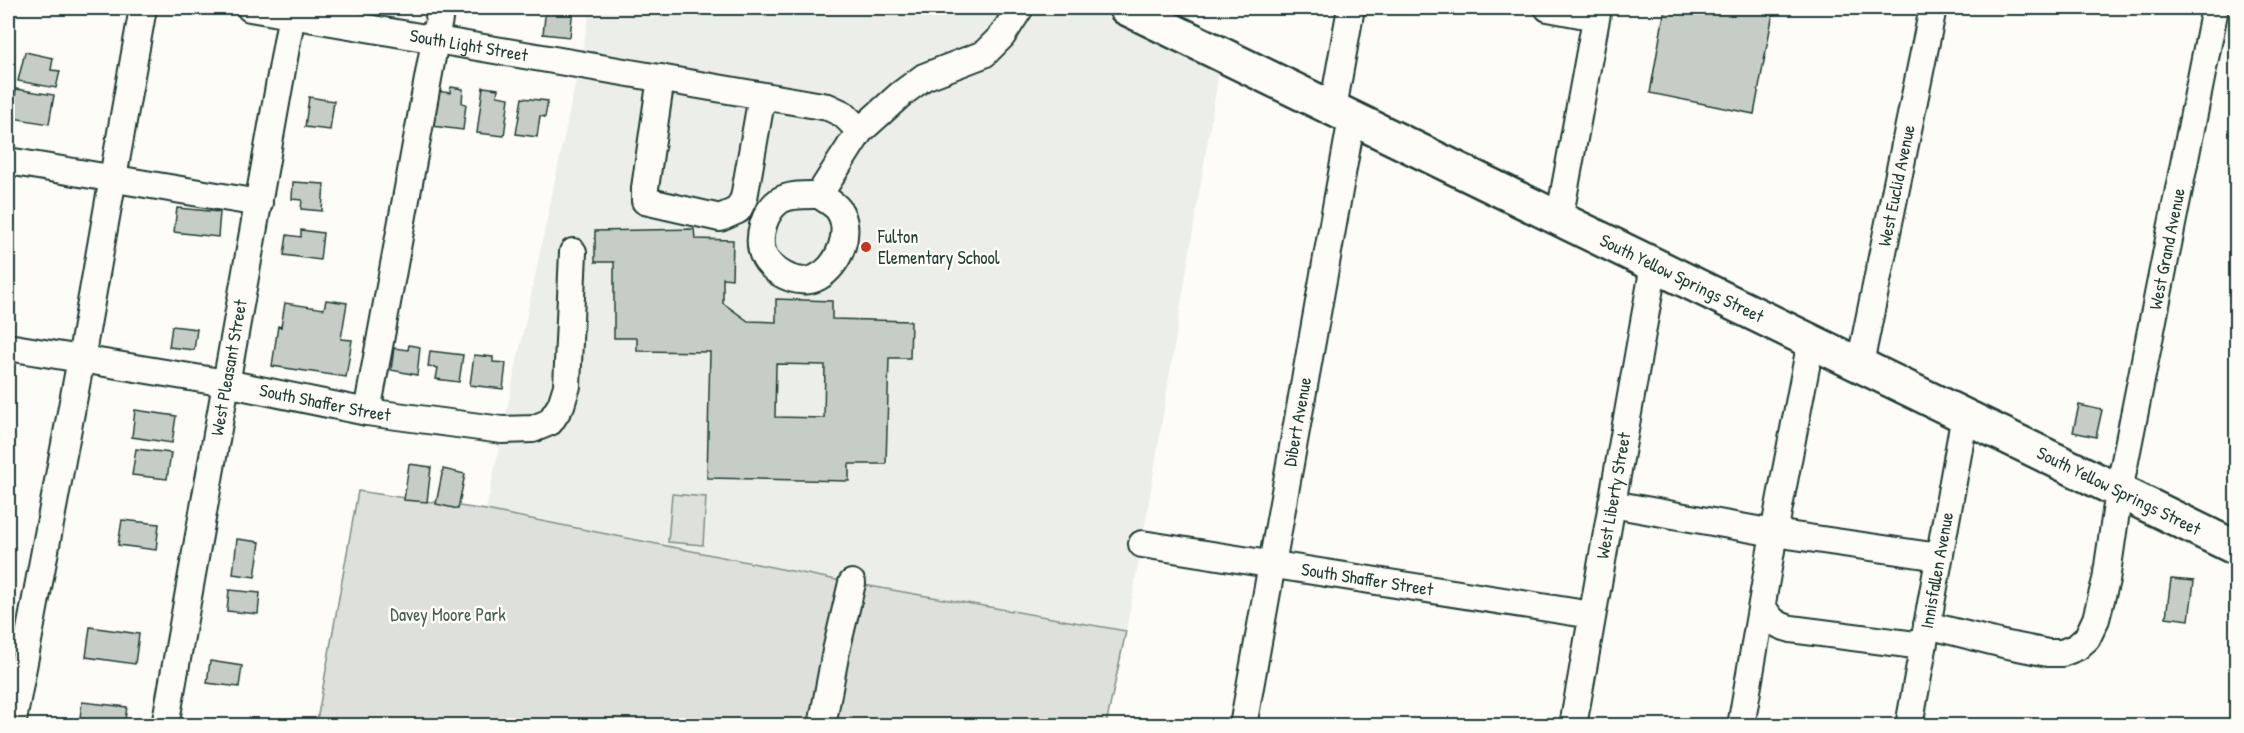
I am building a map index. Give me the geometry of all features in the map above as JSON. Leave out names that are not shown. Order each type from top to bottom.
[{"type":"main road","name":"South Yellow Springs Street","points":[[1126,8],[2236,548]]},
{"type":"street","points":[[12,726],[81,359],[143,8]]},
{"type":"street","name":"South Light Street","points":[[250,8],[293,11],[436,39],[828,107],[843,114],[860,131]]},
{"type":"street","points":[[367,412],[441,8]]},
{"type":"street","points":[[819,195],[860,131],[901,94],[924,77],[984,54],[1002,36],[1020,8]]},
{"type":"street","name":"Dibert Avenue","points":[[1243,726],[1272,564],[1343,113],[1351,8]]},
{"type":"street","points":[[1548,8],[1597,12],[1559,220]]},
{"type":"street","name":"West Euclid Avenue","points":[[1860,364],[1933,8]]},
{"type":"street","name":"West Grand Avenue","points":[[1762,605],[1769,619],[1779,626],[1835,635],[1925,635],[2048,653],[2062,653],[2077,647],[2087,638],[2096,619],[2106,580],[2119,491],[2215,8]]},
{"type":"street","name":"West Pleasant Street","points":[[165,726],[293,11]]},
{"type":"street","points":[[661,78],[645,201],[720,218],[738,210],[744,198],[762,96]]},
{"type":"street","points":[[8,161],[259,203]]},
{"type":"street","name":"South Shaffer Street","points":[[8,347],[226,383],[367,412],[502,430],[533,429],[550,422],[561,405],[567,386],[573,252]]},
{"type":"street","name":"West Liberty Street","points":[[1573,726],[1654,265]]},
{"type":"street","points":[[1741,726],[1774,533],[1811,341]]},
{"type":"street","name":"Innisfallen Avenue","points":[[1909,726],[1965,415]]},
{"type":"street","points":[[1612,504],[1774,533],[1939,557]]},
{"type":"street","name":"South Shaffer Street","points":[[1142,543],[1592,615]]},
{"type":"street","points":[[822,726],[852,583]]},
{"type":"shaded area","name":"Fulton Elementary School","points":[[591,8],[1126,8],[1222,53],[1126,631],[852,583],[486,510]]},
{"type":"green space","name":"Davey Moore Park","points":[[358,491],[486,510],[852,583],[1126,631],[1106,725],[316,726]]},
{"type":"green space","points":[[672,494],[706,497],[703,545],[668,542]]},
{"type":"building","points":[[546,8],[573,8],[570,37],[543,34]]},
{"type":"building","points":[[1665,8],[1774,8],[1754,114],[1650,93]]},
{"type":"building","points":[[25,52],[53,58],[51,70],[60,71],[56,88],[18,81]]},
{"type":"building","points":[[451,87],[463,89],[462,103],[466,104],[463,130],[432,126],[437,91],[450,93]]},
{"type":"building","points":[[483,87],[498,89],[497,96],[509,98],[504,136],[477,133]]},
{"type":"building","points":[[16,89],[54,95],[49,124],[12,118]]},
{"type":"building","points":[[309,97],[334,101],[330,130],[305,127]]},
{"type":"building","points":[[522,98],[548,101],[545,117],[540,116],[537,137],[516,134]]},
{"type":"building","points":[[293,182],[324,184],[322,211],[301,209],[302,200],[292,199]]},
{"type":"building","points":[[177,208],[220,212],[218,237],[174,232]]},
{"type":"building","name":"Fulton Elementary School","points":[[694,229],[695,239],[733,240],[732,279],[723,278],[723,303],[748,321],[776,322],[776,299],[832,301],[832,319],[911,321],[910,358],[889,358],[886,464],[849,464],[849,481],[707,478],[710,352],[637,351],[637,338],[614,338],[614,262],[595,262],[595,231]],"holes":[[[776,364],[825,365],[824,418],[775,417]]]},
{"type":"building","points":[[301,230],[323,233],[320,260],[284,255],[287,235],[301,237]]},
{"type":"building","points":[[326,300],[347,303],[341,339],[352,340],[346,377],[272,366],[278,326],[281,327],[285,303],[324,309]]},
{"type":"building","points":[[172,326],[197,329],[194,350],[169,347]]},
{"type":"building","points":[[409,345],[420,347],[417,375],[391,370],[394,348],[408,350]]},
{"type":"building","points":[[430,351],[463,355],[459,382],[436,379],[438,368],[428,367]]},
{"type":"building","points":[[474,355],[493,357],[493,362],[506,363],[503,389],[470,385]]},
{"type":"building","points":[[2079,405],[2102,410],[2096,437],[2073,432]]},
{"type":"building","points":[[135,410],[176,416],[172,443],[132,437]]},
{"type":"building","points":[[136,449],[171,453],[167,479],[132,475]]},
{"type":"building","points":[[409,464],[431,467],[427,502],[404,500]]},
{"type":"building","points":[[443,469],[465,474],[458,509],[436,504]]},
{"type":"building","points":[[122,520],[159,524],[156,550],[118,545]]},
{"type":"building","points":[[237,539],[260,542],[255,577],[233,574]]},
{"type":"building","points":[[2171,579],[2194,581],[2189,620],[2166,617]]},
{"type":"building","points":[[229,590],[260,593],[258,614],[227,611]]},
{"type":"building","points":[[90,627],[139,634],[135,664],[86,657]]},
{"type":"building","points":[[210,661],[242,666],[239,687],[207,683]]},
{"type":"building","points":[[82,702],[127,707],[124,726],[79,726]]},
{"type":"place","name":"Fulton Elementary School","points":[[866,247]]}]
